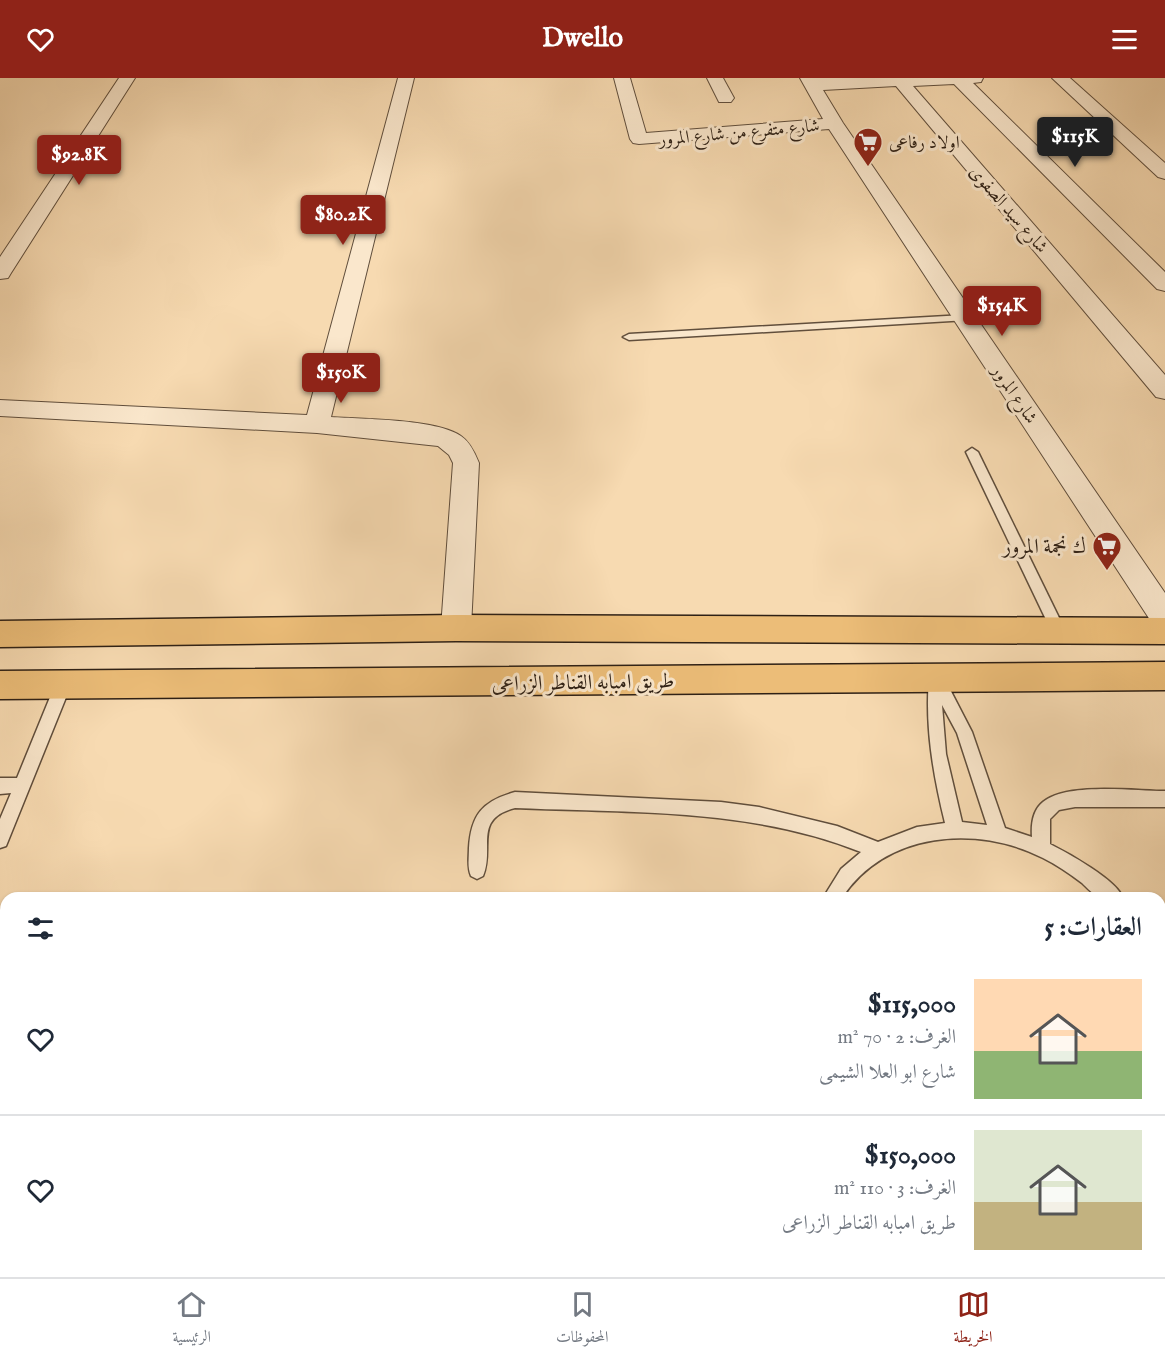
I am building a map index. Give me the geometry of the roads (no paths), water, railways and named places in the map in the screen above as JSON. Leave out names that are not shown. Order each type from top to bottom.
[{"type":"main road","points":[[0,634],[456,628],[1165,631]]},
{"type":"main road","points":[[918,629],[936,677]]},
{"type":"main road","name":"طريق امبابه القناطر الزراعى","points":[[0,685],[1165,676]]},
{"type":"street","points":[[0,273],[128,78]]},
{"type":"street","points":[[317,424],[406,78]]},
{"type":"street","name":"شارع متفرع من شارع المرور","points":[[622,78],[641,140],[834,123]]},
{"type":"street","points":[[715,78],[724,98]]},
{"type":"street","points":[[811,81],[975,78]]},
{"type":"street","points":[[1060,78],[1165,173]]},
{"type":"street","points":[[959,79],[1165,284]]},
{"type":"street","name":"شارع المرور","points":[[811,81],[834,123],[1165,617]]},
{"type":"street","name":"شارع سيد الصفوى","points":[[900,81],[1165,391]]},
{"type":"street","points":[[0,408],[317,424],[436,435],[449,439],[461,450],[466,463],[456,628]]},
{"type":"lane","points":[[629,337],[964,318]]},
{"type":"lane","points":[[972,452],[1058,630]]},
{"type":"lane","points":[[936,677],[933,705],[936,749],[956,829]]},
{"type":"lane","points":[[936,677],[964,732],[999,835]]},
{"type":"lane","points":[[0,840],[63,685]]},
{"type":"lane","points":[[0,786],[22,785]]},
{"type":"lane","points":[[1043,849],[1038,830],[1043,814],[1054,804],[1071,800],[1165,799]]},
{"type":"lane","points":[[477,870],[478,835],[481,821],[489,810],[501,802],[515,800],[740,812],[807,826],[877,850]]},
{"type":"lane","points":[[836,892],[849,873],[877,850],[914,834],[956,829],[999,835],[1043,849],[1086,874],[1107,892]]},
{"type":"place","name":"اولاد رفاعى","points":[[868,168]]},
{"type":"place","name":"ك نجمة المرور","points":[[1107,572]]}]
